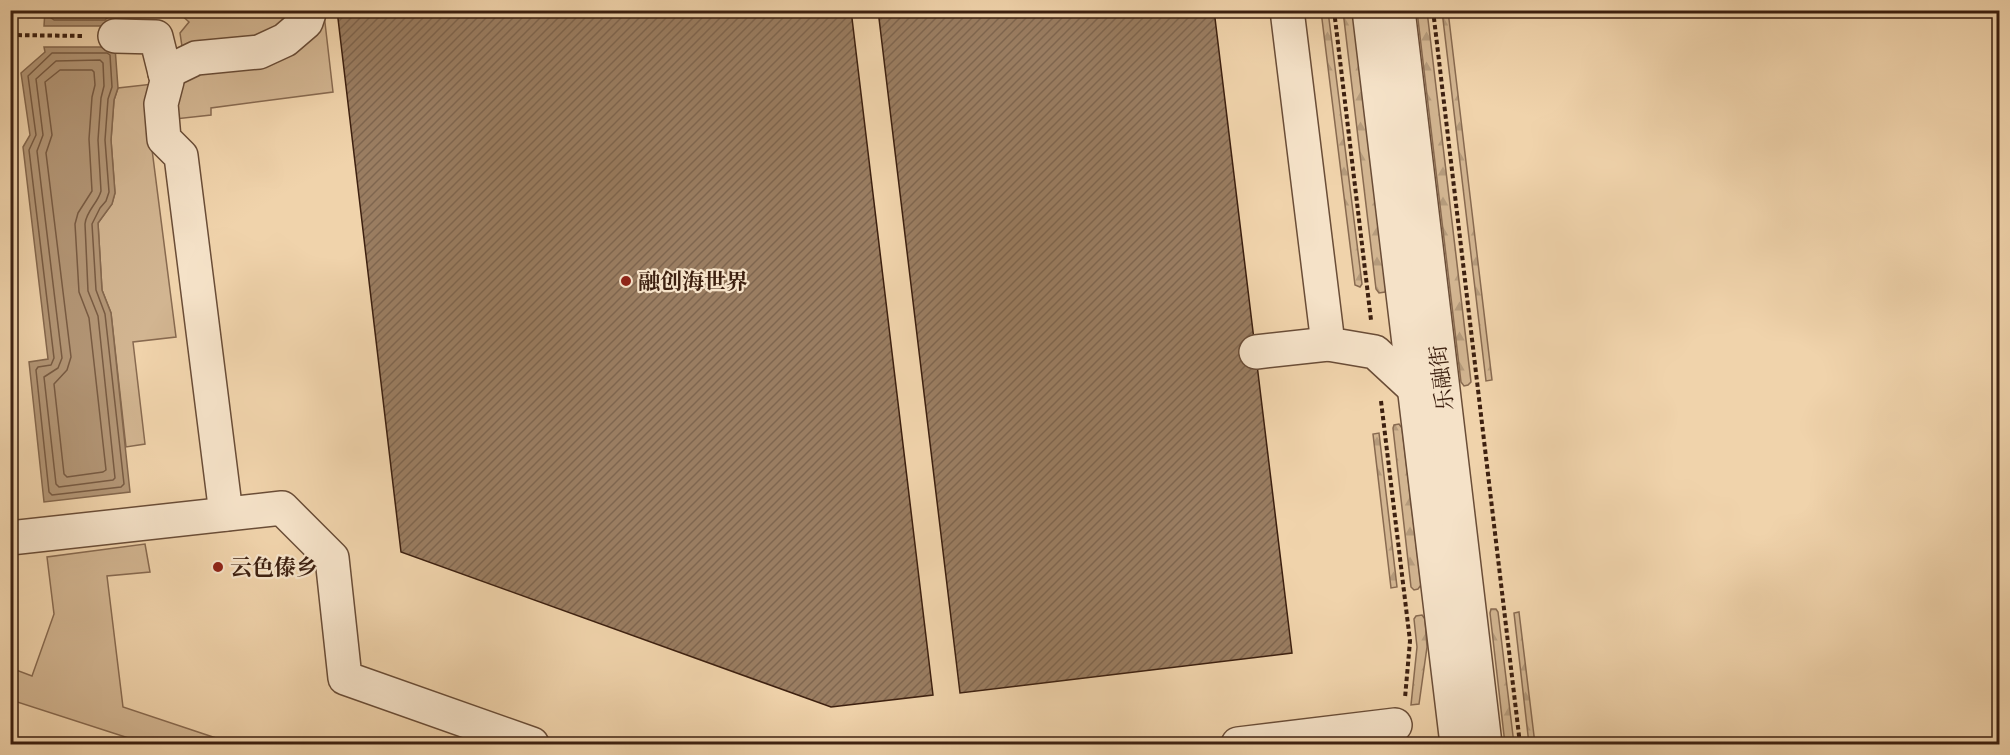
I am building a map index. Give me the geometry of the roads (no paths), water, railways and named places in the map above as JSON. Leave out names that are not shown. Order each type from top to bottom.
[{"type":"street","points":[[165,73],[196,58],[259,51],[285,40],[306,22],[310,10]]},
{"type":"street","points":[[1287,10],[1328,344]]},
{"type":"street","name":"乐融街","points":[[1370,10],[1457,744]]},
{"type":"street","name":"乐融街","points":[[1398,10],[1485,744]]},
{"type":"street","points":[[115,36],[156,37],[167,81],[161,104],[164,139],[181,156],[226,514]]},
{"type":"street","points":[[1256,352],[1328,344],[1375,352],[1415,389]]},
{"type":"street","points":[[23,537],[282,508],[332,558],[345,678],[532,744]]},
{"type":"street","points":[[1238,744],[1395,725]]},
{"type":"water","points":[[45,10],[113,11],[115,26],[44,26]]},
{"type":"water","points":[[44,47],[115,47],[118,88],[114,100],[111,140],[115,193],[112,204],[98,223],[102,290],[111,313],[130,492],[44,502],[29,362],[48,359],[23,147],[30,135],[21,73],[45,52]]},
{"type":"place","name":"融创海世界","points":[[626,281]]},
{"type":"place","name":"云色傣乡","points":[[218,567]]}]
